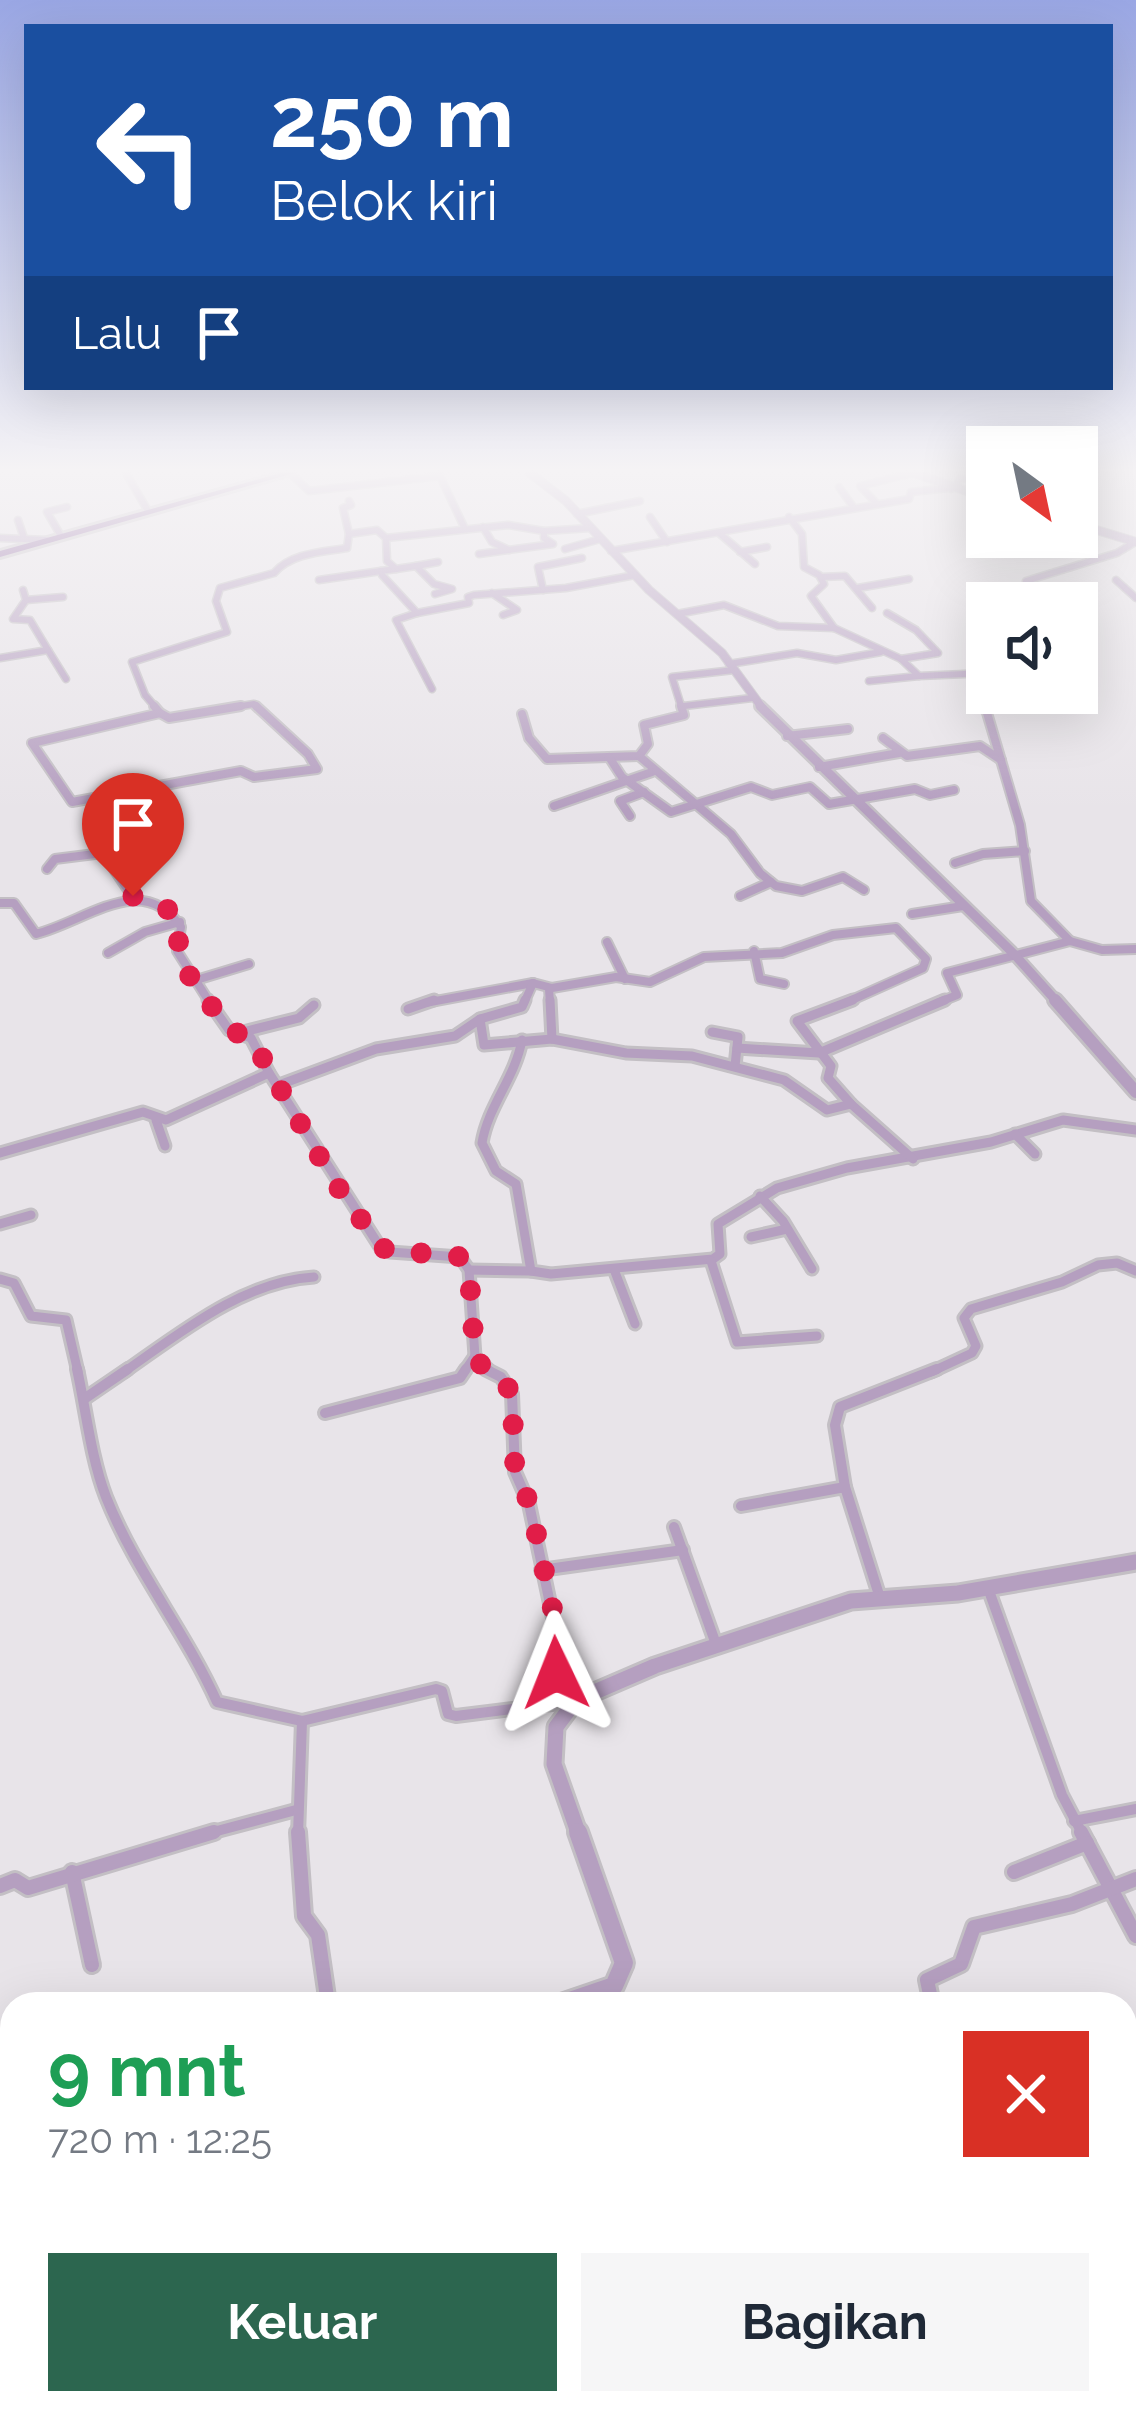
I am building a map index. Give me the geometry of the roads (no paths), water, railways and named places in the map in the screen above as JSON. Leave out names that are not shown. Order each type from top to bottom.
[{"type":"street","points":[[160,713],[32,743],[72,802],[241,771],[251,777],[282,776],[318,767],[254,704],[169,718],[142,689],[133,661],[227,632],[217,601],[220,588],[228,586]]},
{"type":"street","points":[[394,586],[417,613]]},
{"type":"street","points":[[435,594],[452,589],[438,586]]},
{"type":"street","points":[[543,586],[544,590]]},
{"type":"street","points":[[432,688],[396,620],[467,604],[469,596],[571,586]]},
{"type":"street","points":[[646,586],[732,667],[752,698],[788,736],[1014,954],[1136,1092]]},
{"type":"street","points":[[824,586],[812,596],[834,628]]},
{"type":"street","points":[[855,586],[872,608]]},
{"type":"street","points":[[858,588],[872,586]]},
{"type":"street","points":[[23,590],[26,600]]},
{"type":"street","points":[[492,593],[517,609],[503,615]]},
{"type":"street","points":[[26,600],[63,597]]},
{"type":"street","points":[[26,600],[13,619],[30,620],[66,679]]},
{"type":"street","points":[[677,614],[724,605],[785,628],[834,628],[901,658],[938,651],[916,630],[887,614]]},
{"type":"street","points":[[0,658],[47,650]]},
{"type":"street","points":[[639,756],[648,744],[644,725],[682,717],[684,706],[672,677],[693,672],[712,676],[797,653],[836,661],[881,652]]},
{"type":"street","points":[[901,658],[919,676]]},
{"type":"street","points":[[869,681],[966,674]]},
{"type":"street","points":[[684,706],[713,700],[726,705],[752,698]]},
{"type":"street","points":[[522,714],[529,738],[548,760],[639,756]]},
{"type":"street","points":[[988,714],[1034,908],[1070,941],[1102,950],[1136,949]]},
{"type":"street","points":[[788,736],[848,729]]},
{"type":"street","points":[[883,738],[912,756],[980,746],[1001,760]]},
{"type":"street","points":[[819,766],[899,752]]},
{"type":"street","points":[[639,756],[692,806],[729,832],[751,867],[771,882],[792,891],[843,877],[864,890]]},
{"type":"street","points":[[609,757],[625,779],[670,812],[751,787],[768,795],[810,788],[827,804],[914,789],[930,795],[954,790]]},
{"type":"street","points":[[554,806],[652,772]]},
{"type":"street","points":[[630,816],[620,801],[644,792]]},
{"type":"street","points":[[584,795],[593,808]]},
{"type":"street","points":[[955,863],[983,854],[1024,851]]},
{"type":"street","points":[[47,869],[56,859],[103,853],[134,899]]},
{"type":"street","points":[[740,896],[771,882]]},
{"type":"street","points":[[0,903],[12,902],[37,934],[134,899],[166,906],[179,922],[178,958],[229,1030],[251,1038],[333,1180],[380,1246],[390,1252],[450,1254],[460,1257],[469,1270],[475,1356],[484,1369],[501,1377],[512,1394],[515,1472],[530,1504],[556,1632],[559,1706],[554,1764],[624,1964],[622,1976],[604,1992]]},
{"type":"street","points":[[912,914],[963,906]]},
{"type":"street","points":[[108,953],[145,932],[179,922]]},
{"type":"street","points":[[408,1009],[453,995],[533,983],[548,988],[625,979],[650,982],[704,957],[796,951],[833,935],[894,928],[926,959],[923,968],[911,977],[798,1019],[831,1066],[828,1078],[914,1159]]},
{"type":"street","points":[[737,1048],[770,1046],[800,1057],[819,1053],[957,995],[947,974],[1070,941]]},
{"type":"street","points":[[607,942],[625,979]]},
{"type":"street","points":[[754,951],[760,979],[784,983]]},
{"type":"street","points":[[193,981],[249,964]]},
{"type":"street","points":[[279,1085],[376,1049],[455,1036],[480,1019],[522,1007],[533,983]]},
{"type":"street","points":[[548,988],[552,1039]]},
{"type":"street","points":[[242,1033],[299,1018],[314,1005]]},
{"type":"street","points":[[480,1019],[484,1045],[552,1039],[626,1053],[692,1056],[784,1080],[827,1110],[851,1104]]},
{"type":"street","points":[[712,1032],[736,1036],[735,1066]]},
{"type":"street","points":[[522,1040],[515,1068],[484,1118],[483,1137],[497,1173],[516,1184],[519,1230],[531,1271]]},
{"type":"street","points":[[156,1120],[173,1118],[269,1073]]},
{"type":"street","points":[[0,1153],[147,1113],[156,1120],[165,1146]]},
{"type":"street","points":[[469,1270],[574,1277],[655,1262],[711,1261],[721,1253],[718,1224],[760,1196],[842,1168],[914,1159],[1066,1120],[1115,1132],[1136,1130]]},
{"type":"street","points":[[1015,1134],[1035,1154]]},
{"type":"street","points":[[760,1196],[812,1269]]},
{"type":"street","points":[[0,1225],[31,1215]]},
{"type":"street","points":[[751,1237],[787,1228]]},
{"type":"street","points":[[711,1261],[737,1342],[817,1336]]},
{"type":"street","points":[[880,1598],[844,1486],[836,1424],[840,1407],[906,1384],[972,1353],[976,1346],[964,1318],[971,1309],[1062,1282],[1098,1265],[1117,1263],[1136,1271]]},
{"type":"street","points":[[615,1272],[635,1324]]},
{"type":"street","points":[[84,1399],[218,1310],[291,1276],[314,1277]]},
{"type":"street","points":[[0,1279],[14,1283],[32,1316],[66,1320],[106,1495],[169,1620],[196,1654],[211,1693],[224,1706],[302,1721],[436,1689],[442,1691],[448,1714],[456,1716],[559,1706],[834,1606],[988,1588],[1136,1562]]},
{"type":"street","points":[[326,1413],[460,1378],[475,1356]]},
{"type":"street","points":[[741,1505],[844,1486]]},
{"type":"street","points":[[674,1527],[717,1647]]},
{"type":"street","points":[[541,1570],[683,1550]]},
{"type":"street","points":[[988,1588],[1074,1821],[1136,1936]]},
{"type":"street","points":[[302,1721],[296,1810],[305,1922],[318,1935],[326,1992]]},
{"type":"street","points":[[1074,1821],[1136,1809]]},
{"type":"street","points":[[0,1886],[15,1880],[28,1888],[296,1810]]},
{"type":"street","points":[[1014,1872],[1087,1843]]},
{"type":"street","points":[[72,1872],[92,1965]]},
{"type":"street","points":[[930,1992],[927,1980],[961,1964],[974,1927],[1072,1904],[1136,1879]]}]
